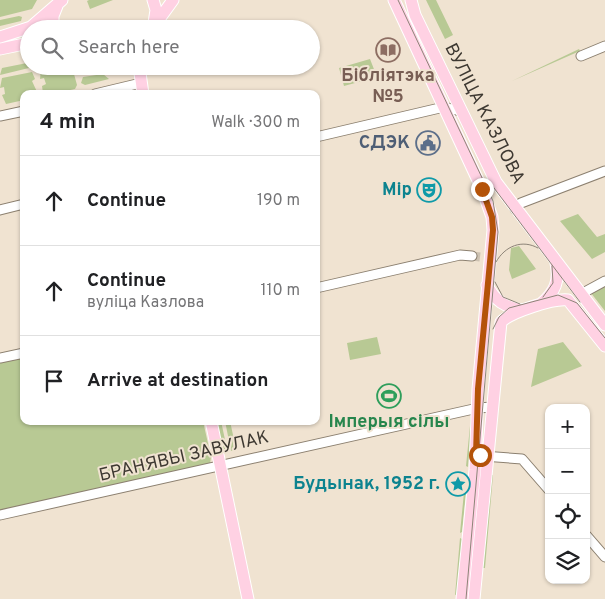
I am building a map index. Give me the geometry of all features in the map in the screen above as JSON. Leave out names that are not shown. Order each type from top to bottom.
[{"type":"main road","points":[[153,0],[155,20]]},
{"type":"main road","points":[[158,20],[173,0]]},
{"type":"main road","name":"ВУЛІЦА КАЗЛОВА","points":[[394,0],[488,203],[493,230],[481,257],[486,283],[478,389],[482,456]]},
{"type":"main road","name":"ВУЛІЦА КАЗЛОВА","points":[[411,0],[415,16],[496,182],[605,325]]},
{"type":"main road","points":[[53,20],[53,16],[61,1]]},
{"type":"main road","points":[[39,20],[61,1]]},
{"type":"main road","points":[[0,37],[20,31]]},
{"type":"main road","points":[[0,49],[20,45]]},
{"type":"main road","points":[[139,75],[142,89]]},
{"type":"main road","points":[[541,304],[556,288],[559,274],[555,261]]},
{"type":"main road","points":[[486,283],[492,296],[502,304],[525,311]]},
{"type":"main road","points":[[462,599],[482,456],[492,407],[501,322],[508,317],[541,304],[568,300],[605,346]]},
{"type":"main road","points":[[212,425],[248,599]]},
{"type":"main road","points":[[474,599],[482,456]]},
{"type":"street","points":[[581,56],[605,46]]},
{"type":"street","points":[[320,136],[444,107],[460,111]]},
{"type":"street","points":[[0,116],[20,111]]},
{"type":"street","points":[[515,209],[521,203],[605,171]]},
{"type":"street","points":[[0,210],[20,205]]},
{"type":"street","points":[[320,287],[460,255],[481,257]]},
{"type":"street","points":[[581,294],[605,281]]},
{"type":"street","points":[[0,358],[20,354]]},
{"type":"street","name":"БРАНЯВЫ ЗАВУЛАК","points":[[0,515],[478,408],[492,407]]},
{"type":"street","points":[[482,456],[522,459],[545,485]]},
{"type":"street","points":[[589,539],[605,557]]},
{"type":"green space","points":[[0,0],[37,0],[32,9],[0,17]]},
{"type":"green space","points":[[89,0],[113,0],[90,9],[87,1]]},
{"type":"green space","points":[[426,0],[436,0],[453,35],[445,39]]},
{"type":"green space","points":[[22,17],[20,21],[0,26],[0,20]]},
{"type":"green space","points":[[579,49],[580,51],[512,81]]},
{"type":"green space","points":[[370,59],[377,77],[344,86],[339,68]]},
{"type":"green space","points":[[20,64],[20,70],[0,75],[2,68]]},
{"type":"green space","points":[[20,74],[33,75],[35,79],[32,81],[36,90],[20,90],[20,101],[6,104],[2,95],[5,94],[4,87],[0,88],[2,78]]},
{"type":"green space","points":[[40,75],[74,75],[77,85],[75,89],[70,90],[43,90],[42,86],[46,84],[44,78],[40,79]]},
{"type":"green space","points":[[104,75],[109,79],[85,85],[81,83],[83,77]]},
{"type":"green space","points":[[578,214],[597,237],[605,234],[605,252],[592,259],[560,221]]},
{"type":"green space","points":[[519,246],[536,269],[512,279],[509,270],[511,248]]},
{"type":"green space","points":[[605,287],[605,311],[591,293]]},
{"type":"green space","points":[[377,337],[381,354],[350,360],[347,343]]},
{"type":"green space","points":[[563,342],[582,366],[531,387],[538,349]]},
{"type":"green space","points":[[20,358],[20,425],[204,425],[211,457],[210,464],[0,515],[0,362]]},
{"type":"green space","points":[[472,416],[468,467],[466,466]]},
{"type":"green space","points":[[218,425],[222,425],[227,449],[223,450]]},
{"type":"green space","points":[[226,425],[231,425],[236,449],[231,451]]},
{"type":"green space","points":[[490,475],[493,475],[485,568],[483,568]]},
{"type":"green space","points":[[465,482],[467,482],[462,532],[460,533]]},
{"type":"green space","points":[[460,538],[462,539],[458,594],[455,595]]},
{"type":"tunnel","points":[[472,256],[480,257]]},
{"type":"tram line","points":[[398,0],[493,201],[498,232],[466,599]]},
{"type":"tram line","points":[[491,184],[580,302]]},
{"type":"tram line","points":[[496,262],[504,252],[514,246],[526,244],[538,248]]},
{"type":"tram line","points":[[543,297],[553,283],[552,266]]},
{"type":"tram line","points":[[495,282],[503,297],[520,304]]},
{"type":"tram line","points":[[493,329],[499,317],[509,308],[558,295],[577,303],[605,338]]},
{"type":"place","name":"Бібліятэка №5","points":[[388,50]]},
{"type":"place","name":"СДЭК","points":[[428,143]]},
{"type":"place","name":"Мір","points":[[429,190]]},
{"type":"place","name":"Імперыя сілы","points":[[389,396]]},
{"type":"place","name":"Будынак, 1952 г.","points":[[458,484]]},
{"type":"route","points":[[480,455],[476,454],[478,389],[486,283],[493,230],[492,217],[482,189]]}]
